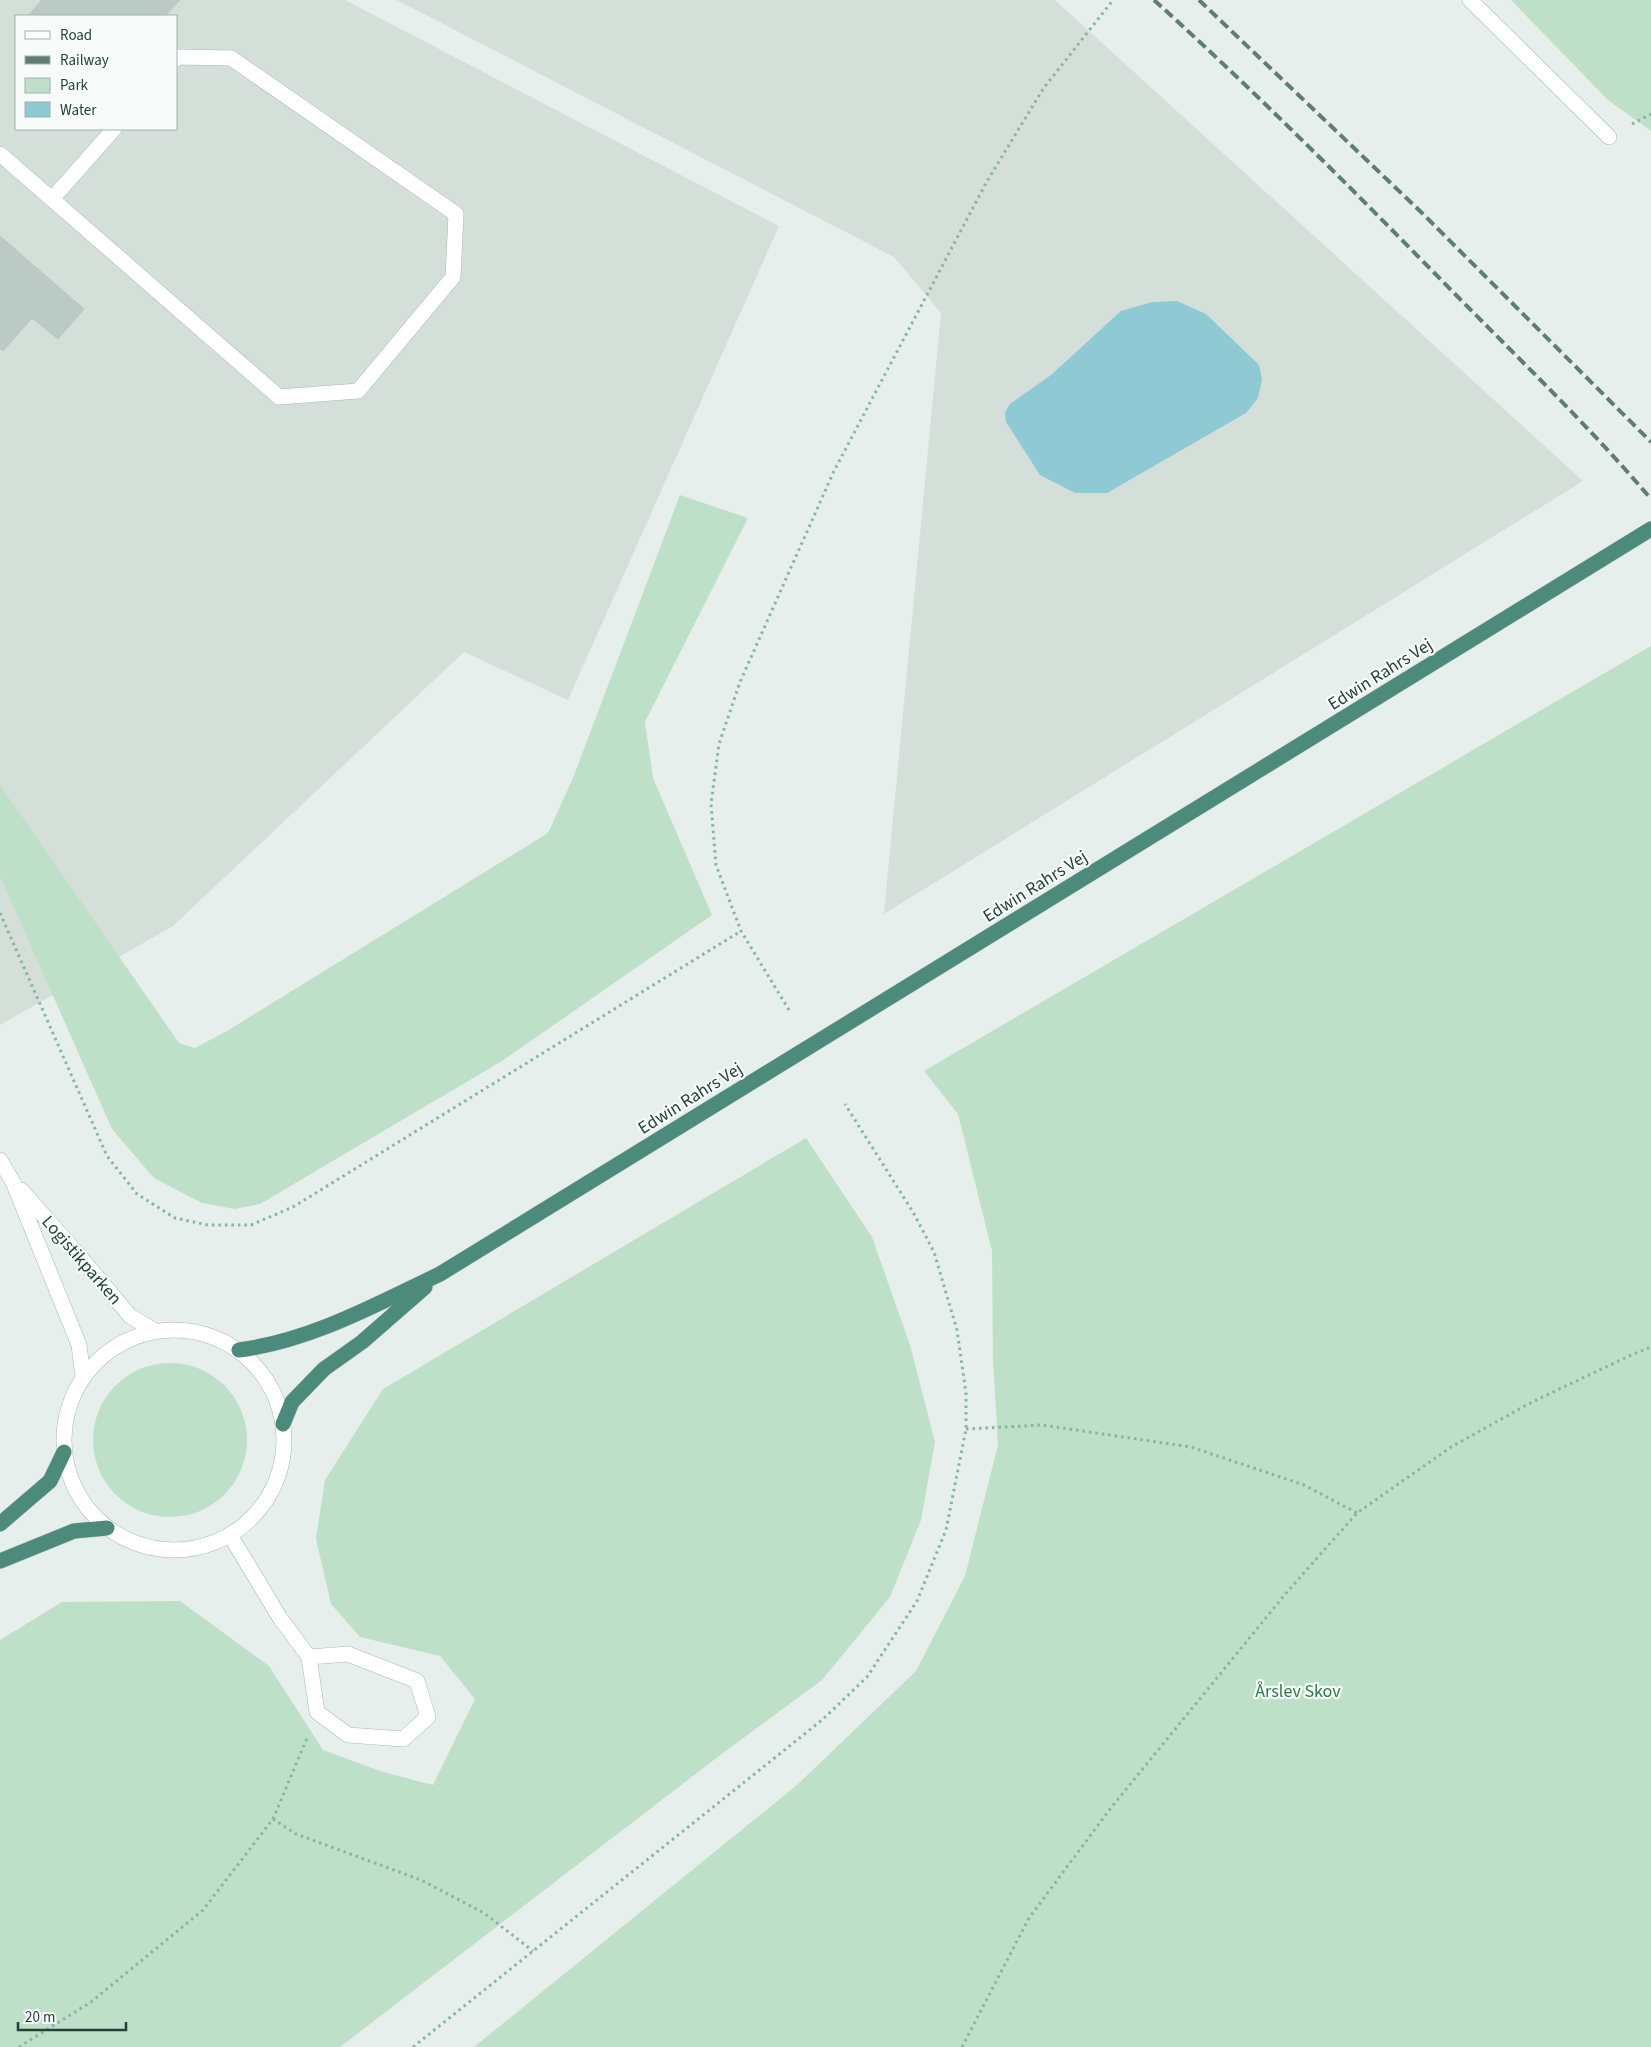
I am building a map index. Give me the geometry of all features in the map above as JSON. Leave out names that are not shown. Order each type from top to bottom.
[{"type":"highway","name":"Edwin Rahrs Vej","points":[[440,1274],[1651,529]]},
{"type":"highway","points":[[239,1350],[266,1347],[342,1320],[440,1274]]},
{"type":"highway","points":[[284,1424],[292,1402],[324,1369],[362,1342],[440,1274]]},
{"type":"highway","points":[[0,1524],[50,1481],[64,1452]]},
{"type":"highway","points":[[0,1561],[74,1531],[107,1528]]},
{"type":"street","points":[[1470,0],[1609,137]]},
{"type":"street","points":[[0,154],[280,396],[358,391],[453,277],[456,214],[232,58],[178,56]]},
{"type":"street","points":[[52,199],[113,130]]},
{"type":"street","name":"Logistikparken","points":[[0,1160],[13,1182],[79,1345],[83,1376]]},
{"type":"street","name":"Logistikparken","points":[[13,1182],[77,1253],[130,1316],[155,1331]]},
{"type":"street","points":[[177,1329],[199,1332],[239,1350],[256,1365],[269,1383],[278,1403],[284,1424],[282,1462],[269,1496],[252,1518],[230,1535],[210,1544],[189,1549],[167,1550],[146,1546],[125,1539],[107,1528],[91,1513],[78,1494],[69,1474],[64,1452],[64,1426],[70,1400],[83,1376],[103,1354],[127,1339],[155,1331],[177,1329]]},
{"type":"street","points":[[230,1535],[280,1618],[309,1658],[318,1712],[348,1735],[402,1739],[428,1717],[417,1681],[348,1654],[309,1658]]},
{"type":"path","points":[[789,1010],[741,931],[716,865],[711,804],[719,744],[740,682],[834,471],[986,183],[1038,96],[1113,0]]},
{"type":"path","points":[[0,913],[107,1156],[137,1194],[175,1218],[208,1225],[252,1225],[293,1207],[741,931]]},
{"type":"path","points":[[413,2047],[822,1720],[867,1677],[917,1601],[946,1530],[966,1429],[966,1393],[957,1330],[934,1252],[913,1212],[845,1104]]},
{"type":"path","points":[[962,2047],[1030,1918],[1058,1879],[1110,1809],[1275,1607],[1357,1514],[1451,1447],[1532,1402],[1629,1356],[1651,1348]]},
{"type":"path","points":[[966,1429],[1042,1425],[1190,1446],[1304,1485],[1357,1514]]},
{"type":"path","points":[[19,2047],[91,2002],[203,1910],[273,1819],[318,1712]]},
{"type":"path","points":[[273,1819],[296,1834],[421,1880],[484,1913],[533,1952]]},
{"type":"shaded area","points":[[0,0],[345,0],[779,226],[568,700],[464,652],[173,926],[0,1025]]},
{"type":"shaded area","points":[[397,0],[1055,0],[1583,481],[884,914],[941,313],[894,257]]},
{"type":"green space","points":[[1511,0],[1651,0],[1651,131],[1608,100]]},
{"type":"green space","points":[[680,495],[748,518],[645,722],[653,778],[712,915],[502,1061],[260,1204],[235,1209],[202,1203],[154,1178],[112,1129],[0,876],[0,785],[179,1043],[195,1048],[227,1031],[548,833],[573,778]]},
{"type":"green space","name":"Årslev Skov","points":[[1651,646],[1651,2047],[474,2047],[797,1785],[916,1671],[965,1576],[998,1445],[993,1360],[992,1251],[958,1114],[924,1071]]},
{"type":"green space","points":[[806,1138],[872,1237],[910,1345],[935,1442],[921,1520],[890,1597],[822,1680],[719,1756],[340,2047],[0,2047],[0,1640],[62,1602],[180,1601],[269,1666],[323,1750],[383,1772],[433,1785],[475,1699],[440,1656],[360,1637],[331,1604],[316,1539],[325,1480],[383,1389]]},
{"type":"green space","points":[[170,1363],[185,1364],[200,1369],[225,1385],[241,1410],[246,1425],[246,1455],[241,1470],[225,1495],[200,1511],[185,1516],[170,1517],[155,1516],[140,1511],[115,1495],[99,1470],[94,1455],[93,1440],[94,1425],[99,1410],[115,1385],[140,1369],[155,1364]]},
{"type":"water","points":[[1177,301],[1206,314],[1259,365],[1262,379],[1258,398],[1246,413],[1107,493],[1075,493],[1040,475],[1006,422],[1005,412],[1010,404],[1051,375],[1121,311],[1152,302]]},
{"type":"building","points":[[42,0],[180,0],[166,15],[29,15]]},
{"type":"building","points":[[0,236],[84,309],[58,339],[32,318],[3,351],[0,348]]},
{"type":"railway","points":[[1154,0],[1269,108],[1381,219],[1580,420],[1651,499]]},
{"type":"railway","points":[[1199,0],[1421,212],[1651,442]]}]
